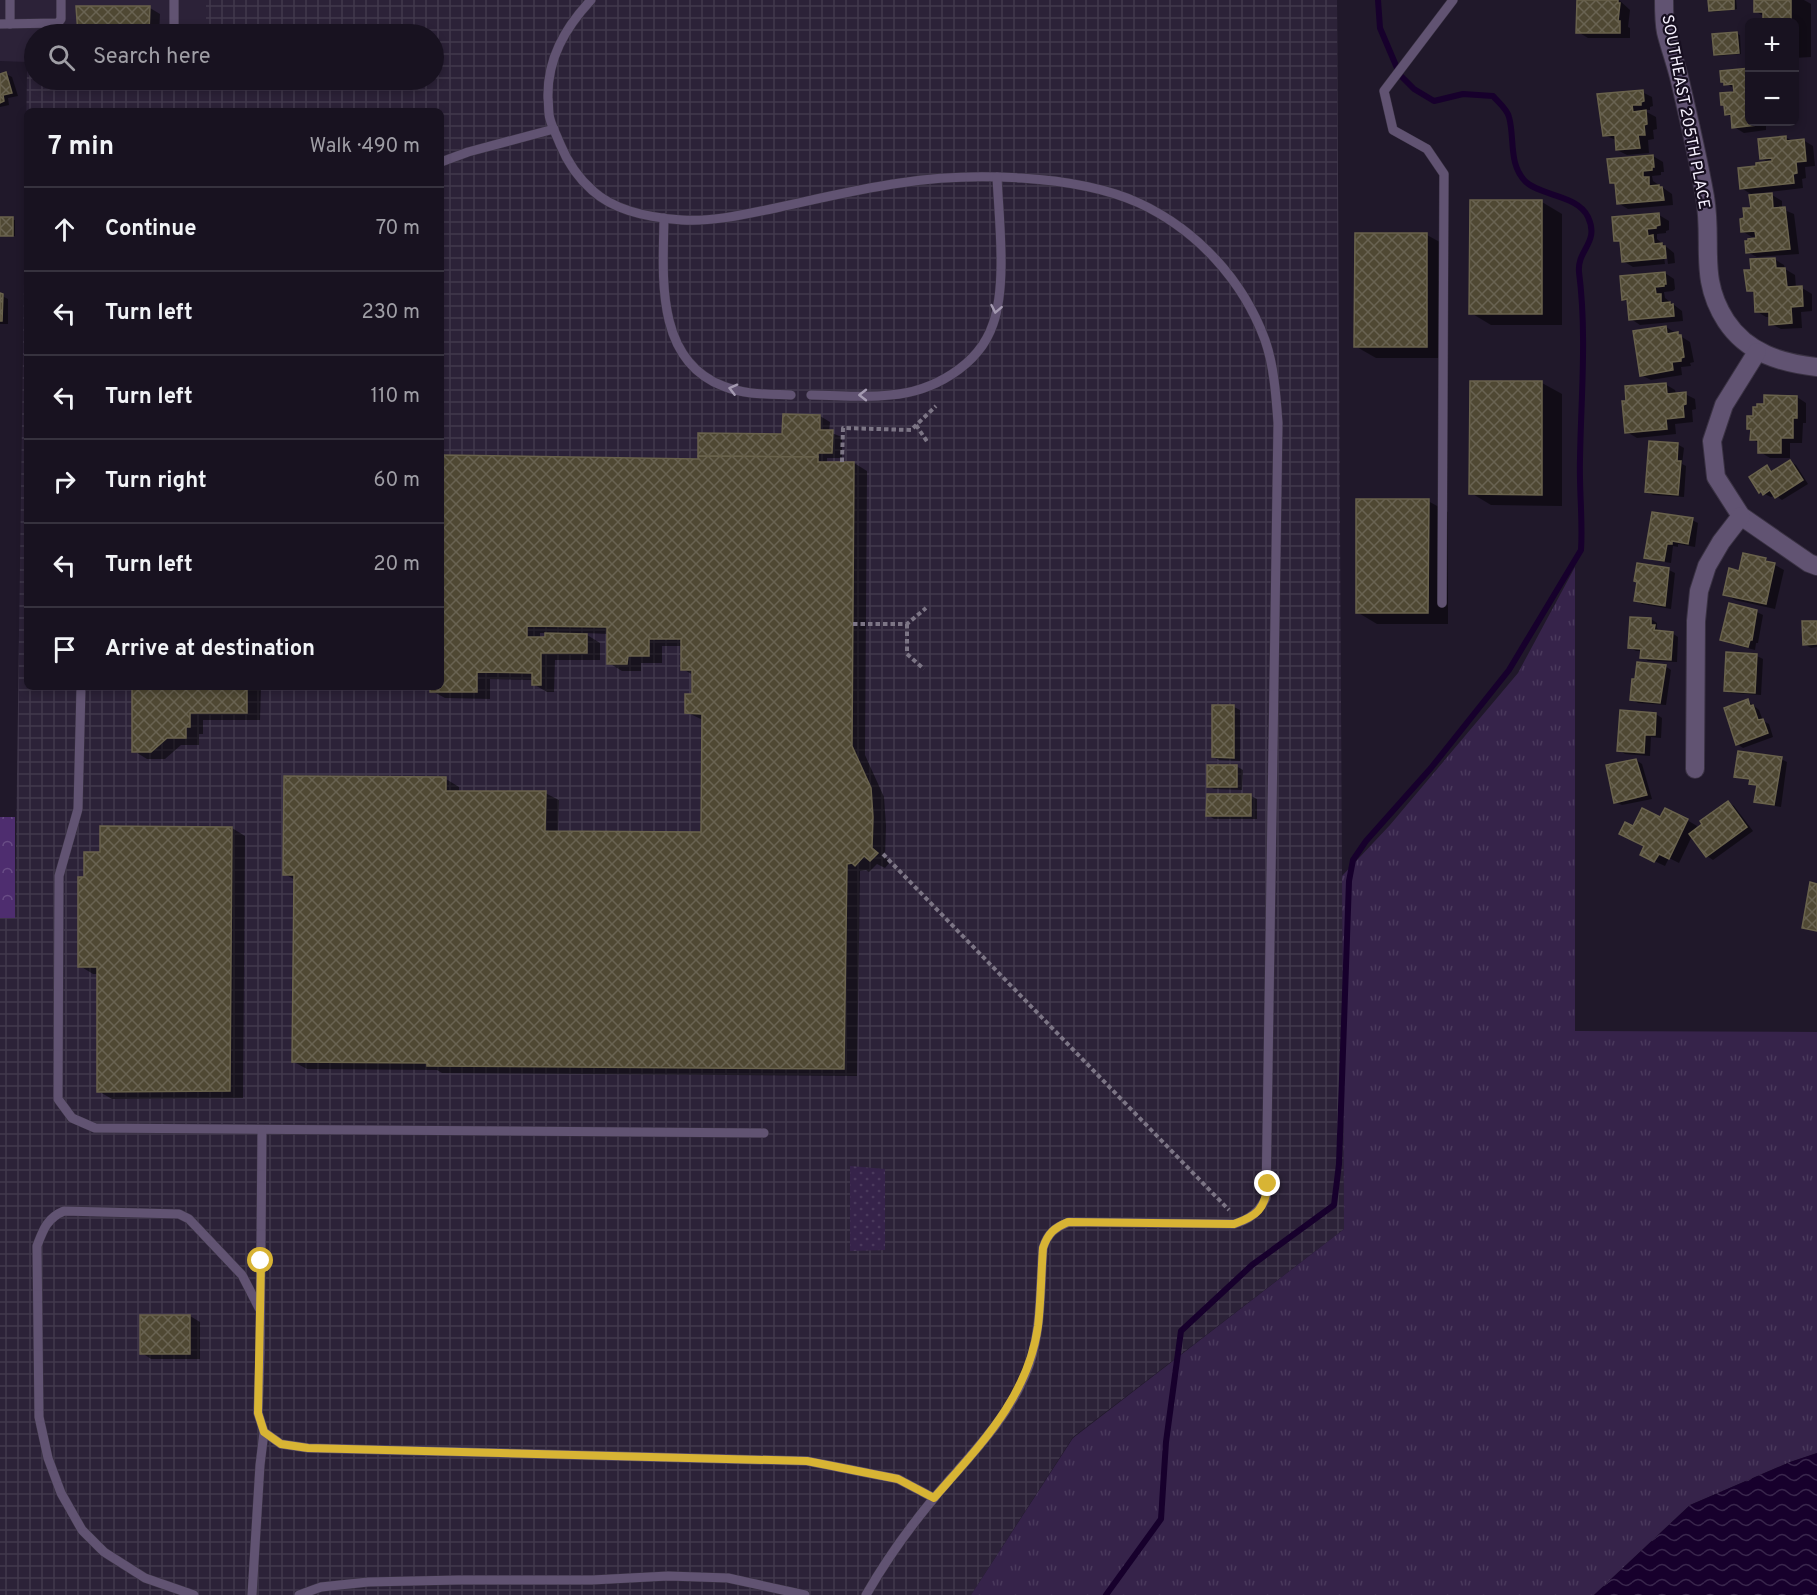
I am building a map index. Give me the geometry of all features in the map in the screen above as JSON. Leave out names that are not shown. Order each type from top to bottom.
[{"type":"street","name":"SOUTHEAST 205TH PLACE","points":[[1664,0],[1666,29],[1682,89],[1705,200],[1707,270],[1716,305],[1741,338],[1757,352],[1790,363],[1817,367]]},
{"type":"street","points":[[1757,352],[1724,405],[1712,441],[1716,477],[1741,516],[1809,563],[1817,566]]},
{"type":"street","points":[[1695,768],[1696,621],[1699,591],[1707,566],[1721,542],[1741,516]]},
{"type":"lane","points":[[10,0],[10,24]]},
{"type":"lane","points":[[0,24],[58,23],[61,19],[61,0]]},
{"type":"lane","points":[[174,0],[174,24]]},
{"type":"lane","points":[[591,0],[565,32],[553,58],[548,88],[549,117],[567,161],[593,192],[618,206],[664,218],[707,220],[929,179],[997,177],[1062,183],[1104,191],[1138,203],[1173,222],[1203,246],[1226,270],[1248,304],[1265,340],[1275,379],[1278,423],[1266,1198],[1261,1209],[1250,1218],[1234,1224],[1068,1222],[1056,1227],[1047,1236],[1043,1248],[1038,1327],[1029,1365],[1009,1406],[974,1454],[909,1529],[866,1595]]},
{"type":"lane","points":[[1442,603],[1444,174],[1427,149],[1393,130],[1384,91],[1453,0]]},
{"type":"lane","points":[[444,161],[468,152],[554,129]]},
{"type":"lane","points":[[812,395],[889,395],[914,391],[942,381],[964,365],[980,348],[993,325],[999,299],[1001,251],[997,177]]},
{"type":"lane","points":[[664,218],[662,285],[668,320],[680,348],[697,370],[722,386],[752,393],[791,395]]},
{"type":"lane","points":[[81,690],[78,809],[59,876],[58,1100],[72,1118],[95,1128],[764,1133]]},
{"type":"lane","points":[[252,1595],[264,1432],[258,1413],[262,1130]]},
{"type":"lane","points":[[194,1595],[145,1578],[104,1552],[82,1530],[61,1493],[48,1458],[39,1417],[37,1246],[43,1229],[53,1216],[64,1211],[179,1214],[189,1219],[242,1275],[261,1311]]},
{"type":"lane","points":[[264,1432],[281,1444],[308,1448],[807,1461],[898,1479],[934,1498]]},
{"type":"lane","points":[[299,1595],[321,1587],[368,1582],[592,1580],[669,1576],[728,1578],[805,1595]]},
{"type":"path","points":[[842,462],[843,429],[911,430],[936,406]]},
{"type":"path","points":[[916,425],[928,443]]},
{"type":"path","points":[[853,624],[907,624],[926,608]]},
{"type":"path","points":[[907,624],[907,654],[924,669]]},
{"type":"path","points":[[883,854],[1229,1209],[1234,1224]]},
{"type":"shaded area","points":[[0,0],[206,0],[206,24],[24,24],[24,62],[0,61]]},
{"type":"shaded area","points":[[206,0],[1337,0],[1344,1229],[1073,1437],[971,1595],[0,1595],[0,918],[15,918],[24,282],[24,690],[444,690],[444,108],[26,108],[27,90],[444,90],[444,24],[206,24]]},
{"type":"green space","points":[[1575,567],[1575,1031],[1817,1032],[1817,1453],[1790,1462],[1690,1505],[1594,1595],[971,1595],[1073,1438],[1344,1229],[1342,876],[1390,825],[1518,673]]},
{"type":"green space","points":[[0,817],[15,817],[15,918],[0,918]]},
{"type":"green space","points":[[850,1166],[885,1169],[885,1250],[850,1251]]},
{"type":"water","points":[[1817,1453],[1817,1595],[1594,1595],[1690,1505],[1790,1462]]},
{"type":"building","points":[[1577,0],[1618,0],[1620,3],[1618,21],[1620,21],[1620,33],[1576,33]]},
{"type":"building","points":[[1708,0],[1734,0],[1734,9],[1709,11]]},
{"type":"building","points":[[1754,0],[1791,0],[1791,18],[1763,18],[1763,12],[1754,12]]},
{"type":"building","points":[[76,6],[150,6],[149,24],[77,24]]},
{"type":"building","points":[[1737,32],[1739,53],[1714,55],[1712,34]]},
{"type":"building","points":[[1745,68],[1745,126],[1749,126],[1732,128],[1731,114],[1725,115],[1720,93],[1734,92],[1733,84],[1724,85],[1724,82],[1721,82],[1720,71]]},
{"type":"building","points":[[6,72],[12,93],[3,95],[4,101],[0,103],[0,74]]},
{"type":"building","points":[[1643,90],[1644,101],[1641,105],[1632,105],[1633,112],[1646,110],[1645,135],[1638,135],[1640,148],[1616,150],[1615,135],[1603,136],[1597,94]]},
{"type":"building","points":[[1786,136],[1786,141],[1804,139],[1806,161],[1796,162],[1797,173],[1793,174],[1794,183],[1740,189],[1738,168],[1772,161],[1772,158],[1760,159],[1758,139]]},
{"type":"building","points":[[1653,155],[1654,167],[1652,170],[1643,171],[1643,177],[1649,177],[1649,186],[1662,187],[1664,200],[1617,204],[1615,183],[1610,183],[1607,159]]},
{"type":"building","points":[[1772,193],[1773,208],[1785,207],[1790,249],[1746,253],[1745,241],[1756,238],[1755,231],[1741,232],[1740,219],[1744,218],[1743,208],[1751,208],[1749,195]]},
{"type":"building","points":[[1470,200],[1542,200],[1542,314],[1469,314]]},
{"type":"building","points":[[1659,213],[1660,225],[1647,229],[1648,236],[1653,235],[1654,244],[1662,243],[1662,246],[1665,246],[1666,258],[1622,262],[1620,241],[1614,241],[1612,217]]},
{"type":"building","points":[[0,217],[13,217],[13,236],[0,236]]},
{"type":"building","points":[[1355,233],[1427,233],[1427,347],[1354,347]]},
{"type":"building","points":[[1775,258],[1776,268],[1785,268],[1787,287],[1802,286],[1803,306],[1791,307],[1792,323],[1769,325],[1769,312],[1755,312],[1754,291],[1747,291],[1744,270],[1751,270],[1750,259]]},
{"type":"building","points":[[1665,272],[1666,284],[1655,287],[1656,294],[1661,294],[1661,303],[1673,304],[1674,316],[1629,320],[1627,299],[1622,300],[1620,276]]},
{"type":"building","points":[[0,293],[3,294],[2,321],[0,321]]},
{"type":"building","points":[[1666,326],[1667,334],[1678,332],[1678,335],[1681,335],[1684,357],[1681,361],[1672,362],[1673,370],[1640,376],[1633,331]]},
{"type":"building","points":[[1470,381],[1542,381],[1542,495],[1469,494]]},
{"type":"building","points":[[1666,383],[1667,394],[1686,392],[1686,404],[1683,405],[1684,417],[1666,419],[1667,429],[1625,433],[1622,401],[1626,401],[1625,386]]},
{"type":"building","points":[[1764,395],[1797,396],[1797,418],[1793,418],[1793,438],[1781,438],[1781,453],[1758,453],[1758,440],[1750,440],[1751,429],[1747,429],[1747,416],[1753,416],[1753,407],[1757,407],[1757,404],[1764,404]]},
{"type":"building","points":[[783,414],[820,415],[820,430],[833,430],[832,453],[818,453],[818,457],[698,456],[698,433],[782,434]]},
{"type":"building","points":[[1649,441],[1678,443],[1677,461],[1681,461],[1678,495],[1645,492]]},
{"type":"building","points":[[444,455],[698,459],[698,456],[818,457],[818,462],[854,462],[852,746],[871,788],[872,848],[878,853],[870,861],[864,856],[855,866],[852,863],[847,864],[844,1069],[427,1066],[427,1063],[292,1062],[294,875],[283,875],[284,776],[446,777],[446,791],[546,791],[545,831],[701,832],[702,714],[685,713],[685,694],[692,694],[692,670],[681,670],[681,639],[649,639],[649,656],[628,656],[627,664],[607,664],[607,627],[527,626],[527,637],[545,637],[545,633],[587,634],[587,653],[541,653],[541,685],[532,685],[532,673],[477,672],[477,692],[430,692],[430,690],[444,690]]},
{"type":"building","points":[[1790,460],[1803,480],[1775,498],[1770,490],[1763,495],[1761,491],[1759,493],[1749,477],[1767,465],[1771,472]]},
{"type":"building","points":[[1356,499],[1429,499],[1428,613],[1356,613]]},
{"type":"building","points":[[1652,512],[1693,518],[1688,544],[1672,541],[1672,544],[1667,544],[1664,561],[1644,558]]},
{"type":"building","points":[[1743,553],[1766,558],[1765,561],[1775,563],[1766,604],[1723,595],[1729,568],[1739,571]]},
{"type":"building","points":[[1637,563],[1669,568],[1665,606],[1634,601]]},
{"type":"building","points":[[1729,603],[1757,610],[1752,640],[1748,647],[1720,640]]},
{"type":"building","points":[[1630,617],[1651,618],[1651,625],[1655,625],[1654,630],[1673,632],[1671,660],[1640,658],[1641,649],[1628,648]]},
{"type":"building","points":[[1802,621],[1817,621],[1817,644],[1803,645]]},
{"type":"building","points":[[1726,652],[1757,654],[1755,693],[1724,691]]},
{"type":"building","points":[[1637,662],[1666,665],[1660,703],[1630,700],[1632,679],[1635,679]]},
{"type":"building","points":[[132,690],[247,690],[247,713],[190,713],[190,727],[186,727],[186,738],[167,738],[151,752],[132,752]]},
{"type":"building","points":[[1748,699],[1750,706],[1753,705],[1758,720],[1763,719],[1768,733],[1736,745],[1724,708]]},
{"type":"building","points":[[1212,705],[1234,705],[1234,758],[1212,757]]},
{"type":"building","points":[[1620,710],[1656,713],[1655,735],[1645,735],[1644,753],[1617,751]]},
{"type":"building","points":[[1738,751],[1782,757],[1774,805],[1754,802],[1757,785],[1749,784],[1750,779],[1734,777]]},
{"type":"building","points":[[1636,759],[1647,795],[1614,803],[1606,765]]},
{"type":"building","points":[[1207,765],[1237,765],[1237,787],[1207,787]]},
{"type":"building","points":[[1207,794],[1251,794],[1251,816],[1206,816]]},
{"type":"building","points":[[1728,801],[1747,827],[1706,857],[1689,834],[1702,824],[1700,821]]},
{"type":"building","points":[[1642,808],[1660,817],[1665,808],[1688,819],[1669,859],[1659,854],[1654,862],[1640,855],[1644,846],[1619,834],[1625,822],[1633,826]]},
{"type":"building","points":[[100,826],[232,827],[230,1091],[97,1092],[97,967],[78,967],[78,877],[84,877],[84,852],[100,852]]},
{"type":"building","points":[[1810,882],[1817,884],[1817,931],[1802,928]]},
{"type":"building","points":[[140,1315],[190,1315],[190,1354],[140,1354]]},
{"type":"waterway","points":[[1106,1595],[1161,1519],[1166,1442],[1181,1331],[1252,1265],[1334,1205],[1339,1164],[1349,881],[1353,860],[1366,841],[1431,768],[1509,670],[1581,550],[1583,342],[1579,264],[1590,240],[1591,226],[1588,217],[1576,204],[1533,187],[1520,175],[1514,160],[1508,114],[1493,96],[1463,94],[1434,101],[1414,89],[1400,75],[1380,28],[1378,0]]},
{"type":"route","points":[[261,1261],[258,1413],[264,1432],[281,1444],[308,1448],[699,1456],[807,1461],[898,1479],[934,1498],[974,1454],[1009,1406],[1029,1365],[1038,1327],[1043,1248],[1047,1236],[1056,1227],[1068,1222],[1234,1224],[1250,1218],[1261,1209],[1266,1198],[1268,1184]]}]
